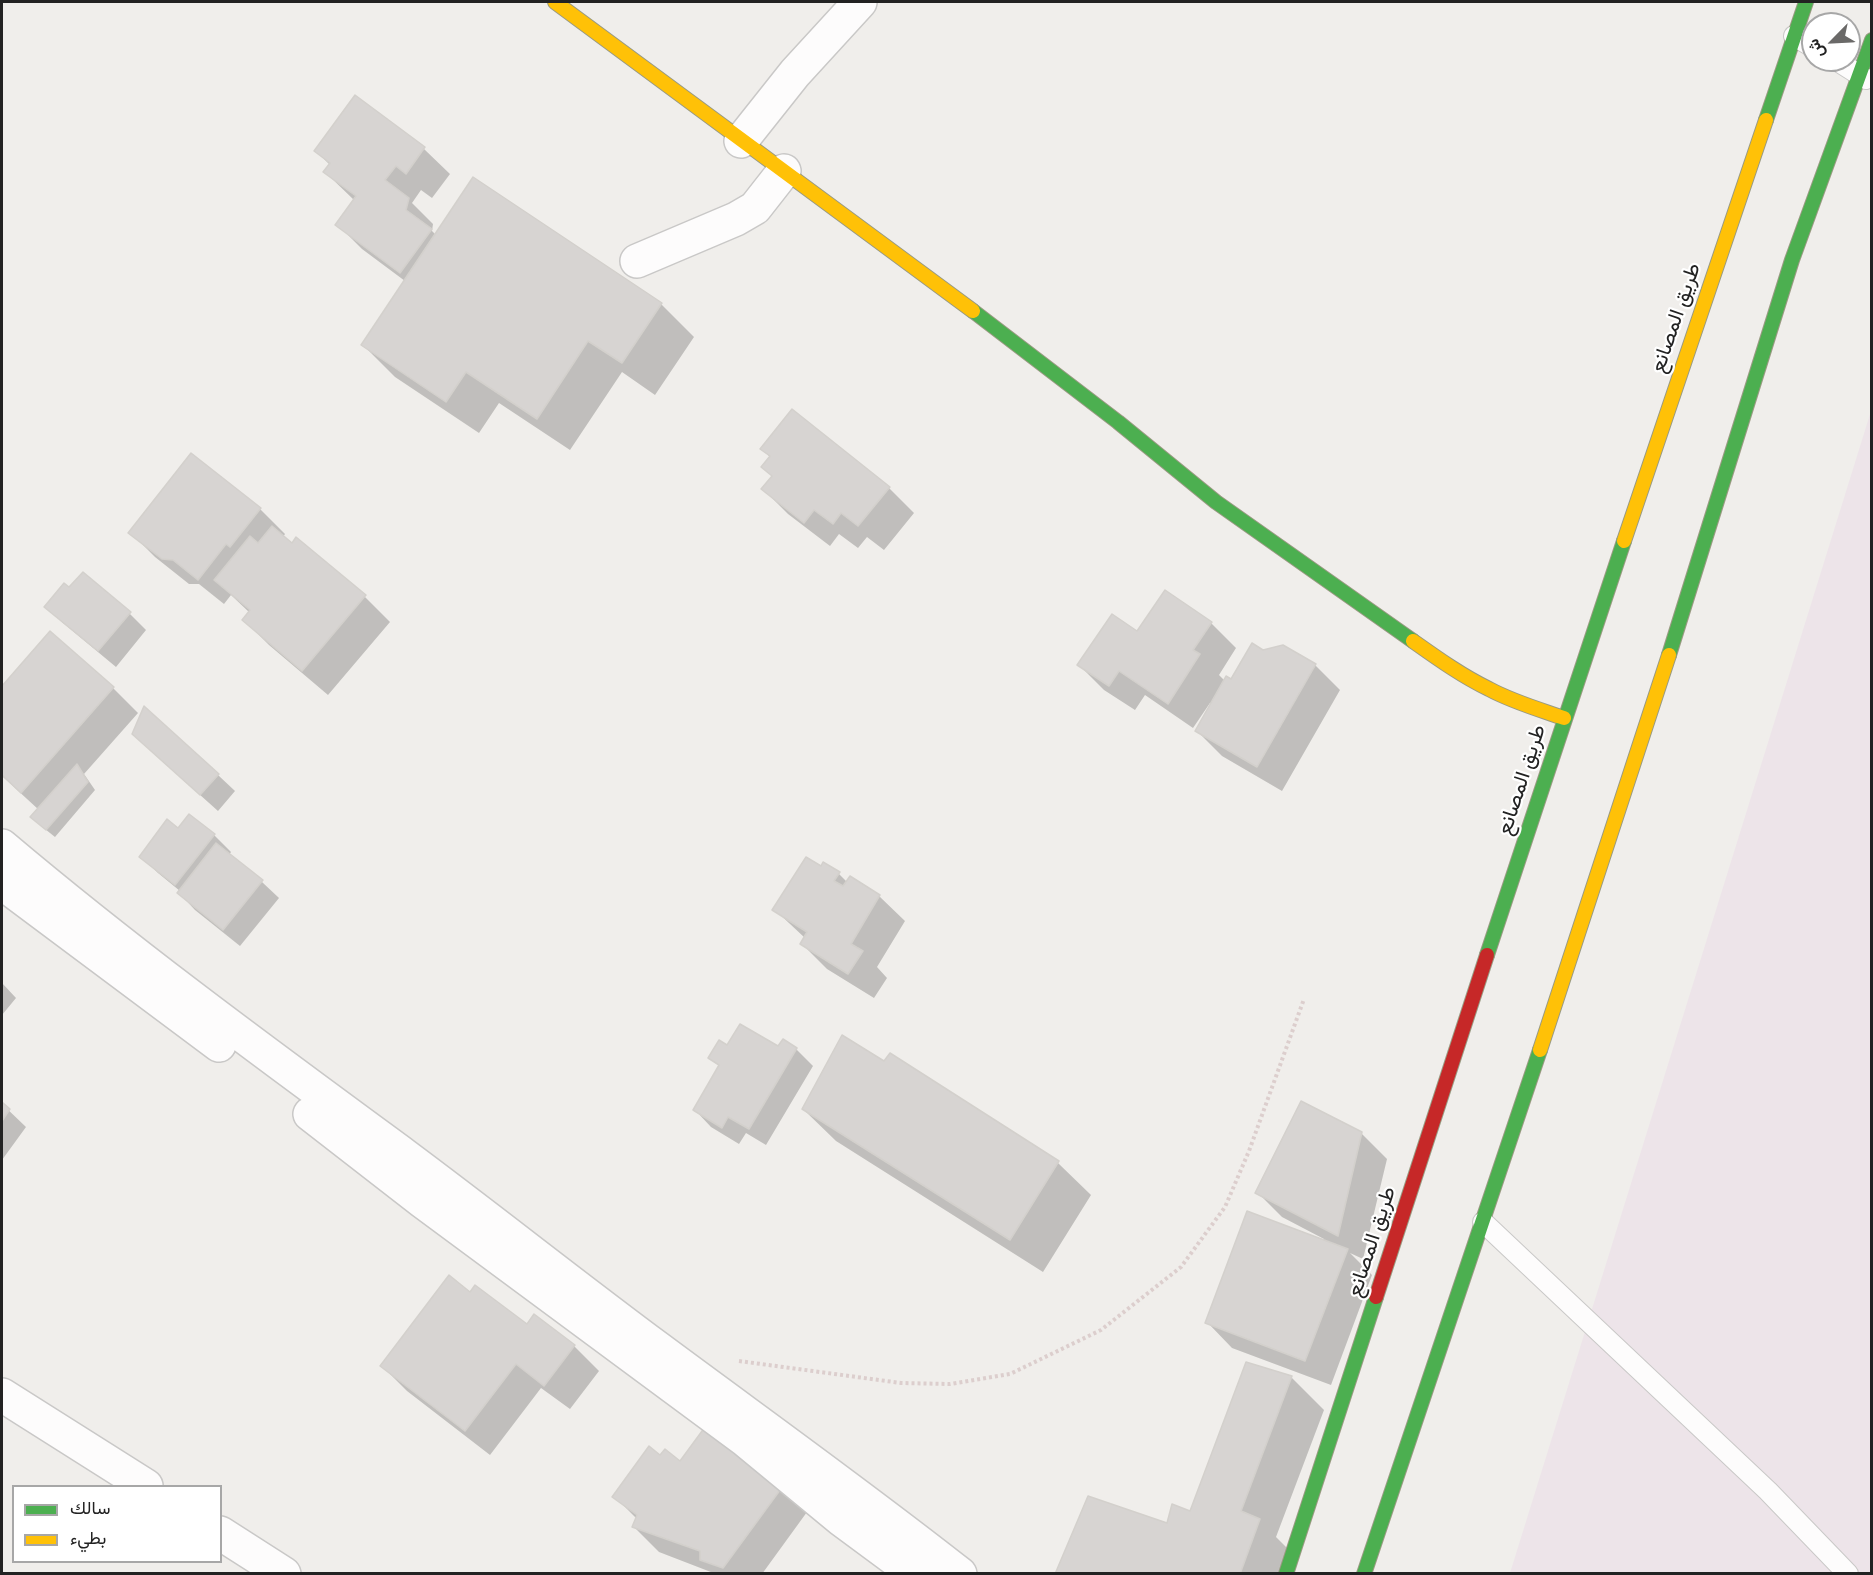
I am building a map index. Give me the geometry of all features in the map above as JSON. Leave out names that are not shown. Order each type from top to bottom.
[{"type":"main road","points":[[555,2],[990,323],[1118,422],[1216,502],[1305,566],[1441,661],[1488,689],[1519,703],[1564,718]]},
{"type":"main road","name":"طريق المصانع","points":[[1286,1574],[1564,718],[1806,2]]},
{"type":"main road","points":[[1364,1574],[1641,749],[1792,260],[1866,79],[1872,40]]},
{"type":"street","points":[[741,141],[795,73],[860,2]]},
{"type":"street","points":[[637,261],[736,219],[755,208],[784,171]]},
{"type":"street","points":[[2,846],[52,888],[245,1037],[960,1574]]},
{"type":"street","points":[[2,883],[238,1059],[422,1201],[709,1413],[842,1520],[915,1574]]},
{"type":"street","points":[[2,1395],[144,1485]]},
{"type":"street","points":[[222,1534],[284,1574]]},
{"type":"lane","points":[[1794,36],[1801,40]]},
{"type":"lane","points":[[1483,1222],[1759,1483],[1848,1574]]},
{"type":"path","points":[[737,1360],[901,1383],[950,1384],[1010,1374],[1101,1330],[1181,1267],[1225,1207],[1250,1151],[1304,999]]},
{"type":"shaded area","points":[[1871,411],[1871,1573],[1510,1573]]},
{"type":"building","points":[[355,95],[425,147],[406,174],[396,166],[385,180],[409,198],[406,210],[432,229],[400,273],[335,225],[356,196],[323,172],[330,163],[314,151]]},
{"type":"building","points":[[473,177],[662,303],[622,363],[588,341],[537,419],[466,372],[446,402],[361,345]]},
{"type":"building","points":[[792,409],[890,487],[858,526],[841,513],[833,524],[814,510],[804,523],[761,489],[772,476],[761,467],[770,456],[760,449]]},
{"type":"building","points":[[191,453],[261,508],[230,547],[226,544],[198,580],[173,560],[162,559],[128,533]]},
{"type":"building","points":[[272,526],[292,543],[296,537],[366,595],[302,671],[242,620],[250,610],[214,580],[250,536],[258,543]]},
{"type":"building","points":[[83,572],[131,612],[98,651],[44,607],[64,583],[69,587]]},
{"type":"building","points":[[1165,590],[1212,622],[1193,650],[1200,654],[1168,704],[1119,671],[1109,686],[1077,665],[1112,614],[1137,631]]},
{"type":"building","points":[[50,631],[114,687],[21,793],[2,775],[2,686]]},
{"type":"building","points":[[1252,643],[1263,650],[1283,645],[1316,664],[1257,767],[1195,731],[1226,676],[1231,679]]},
{"type":"building","points":[[144,706],[219,774],[200,795],[132,734]]},
{"type":"building","points":[[77,764],[88,782],[46,830],[30,817]]},
{"type":"building","points":[[189,814],[215,834],[175,885],[139,857],[167,819],[178,828]]},
{"type":"building","points":[[216,843],[263,880],[223,930],[177,893]]},
{"type":"building","points":[[806,857],[821,866],[823,862],[840,872],[834,881],[843,886],[850,876],[880,895],[851,944],[863,951],[848,974],[800,944],[807,932],[772,910]]},
{"type":"building","points":[[740,1024],[778,1046],[783,1039],[797,1048],[749,1129],[728,1117],[722,1128],[693,1110],[719,1065],[708,1058],[719,1040],[727,1045]]},
{"type":"building","points":[[842,1035],[884,1061],[890,1053],[1059,1161],[1010,1240],[802,1109]]},
{"type":"building","points":[[1301,1101],[1362,1132],[1338,1236],[1255,1193]]},
{"type":"building","points":[[2,1102],[10,1109],[2,1121]]},
{"type":"building","points":[[1247,1211],[1348,1249],[1305,1361],[1205,1323]]},
{"type":"building","points":[[449,1275],[470,1292],[475,1285],[527,1324],[534,1314],[575,1345],[544,1386],[516,1364],[465,1431],[380,1366]]},
{"type":"building","points":[[1246,1362],[1292,1376],[1241,1511],[1260,1519],[1240,1574],[1055,1574],[1088,1496],[1167,1523],[1172,1504],[1190,1511]]},
{"type":"building","points":[[705,1427],[783,1486],[723,1568],[700,1560],[700,1551],[632,1527],[637,1515],[612,1497],[649,1446],[660,1455],[665,1449],[680,1461]]},
{"type":"traffic: fast","points":[[1766,120],[1806,2]]},
{"type":"traffic: fast","points":[[1669,655],[1792,260],[1872,40]]},
{"type":"traffic: fast","points":[[973,311],[1118,422],[1216,502],[1413,641]]},
{"type":"traffic: fast","points":[[1487,955],[1624,541]]},
{"type":"traffic: fast","points":[[1364,1574],[1540,1050]]},
{"type":"traffic: fast","points":[[1286,1574],[1376,1297]]},
{"type":"traffic: slow","points":[[555,2],[973,311]]},
{"type":"traffic: slow","points":[[1624,541],[1766,120]]},
{"type":"traffic: slow","points":[[1413,641],[1498,694],[1564,718]]},
{"type":"traffic: slow","points":[[1540,1050],[1669,655]]},
{"type":"traffic: jam","points":[[1376,1297],[1487,955]]}]
